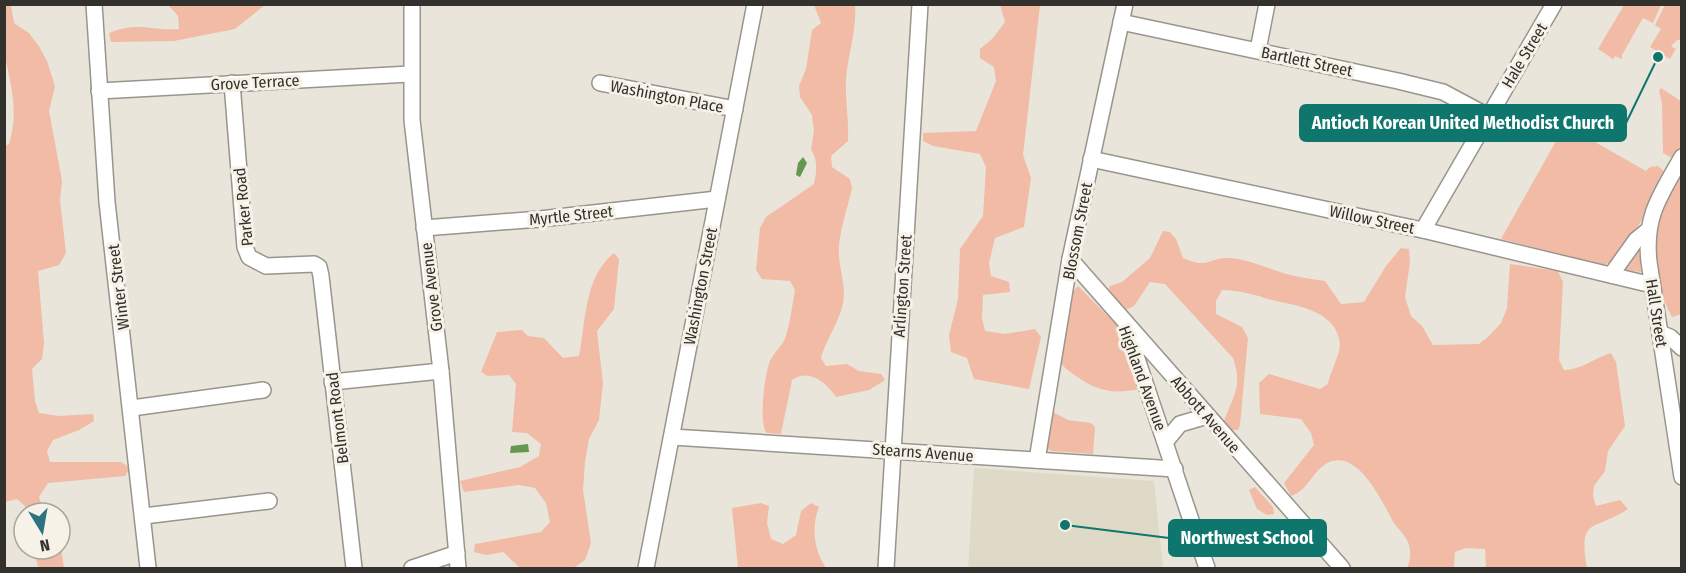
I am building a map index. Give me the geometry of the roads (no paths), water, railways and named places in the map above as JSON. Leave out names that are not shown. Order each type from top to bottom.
[{"type":"street","name":"Winter Street","points":[[94,4],[107,202],[132,408],[148,568]]},
{"type":"street","name":"Grove Avenue","points":[[412,4],[410,74],[458,561]]},
{"type":"street","name":"Washington Street","points":[[646,568],[755,4]]},
{"type":"street","name":"Arlington Street","points":[[886,568],[920,4]]},
{"type":"street","name":"Blossom Street","points":[[1037,460],[1070,259],[1125,4]]},
{"type":"street","points":[[1258,50],[1267,4]]},
{"type":"street","name":"Hale Street","points":[[1423,230],[1554,4]]},
{"type":"street","name":"Bartlett Street","points":[[1121,22],[1443,92],[1488,116]]},
{"type":"street","name":"Grove Terrace","points":[[99,91],[410,74]]},
{"type":"street","name":"Parker Road","points":[[232,83],[245,247],[249,257],[266,266],[314,264],[319,267]]},
{"type":"street","name":"Washington Place","points":[[600,83],[735,109]]},
{"type":"street","name":"Hall Street","points":[[1682,157],[1651,216],[1647,231],[1652,285],[1682,477]]},
{"type":"street","name":"Willow Street","points":[[1091,159],[1423,230],[1652,285]]},
{"type":"street","name":"Myrtle Street","points":[[424,228],[540,219],[717,199]]},
{"type":"street","points":[[1611,274],[1636,240],[1647,231]]},
{"type":"street","name":"Abbott Avenue","points":[[1070,259],[1342,568]]},
{"type":"street","name":"Belmont Road","points":[[319,267],[354,568]]},
{"type":"street","name":"Highland Avenue","points":[[1120,316],[1135,348],[1207,568]]},
{"type":"street","points":[[1660,333],[1670,337],[1682,348]]},
{"type":"street","points":[[332,382],[441,371]]},
{"type":"street","points":[[132,408],[263,390]]},
{"type":"street","name":"Highland Avenue","points":[[1166,441],[1180,424],[1207,416]]},
{"type":"street","name":"Stearns Avenue","points":[[672,437],[1175,468]]},
{"type":"street","points":[[144,516],[269,501]]},
{"type":"street","points":[[412,568],[458,561]]},
{"type":"place","name":"Antioch Korean United Methodist Church","points":[[1658,57]]},
{"type":"place","name":"Northwest School","points":[[1065,525]]}]
